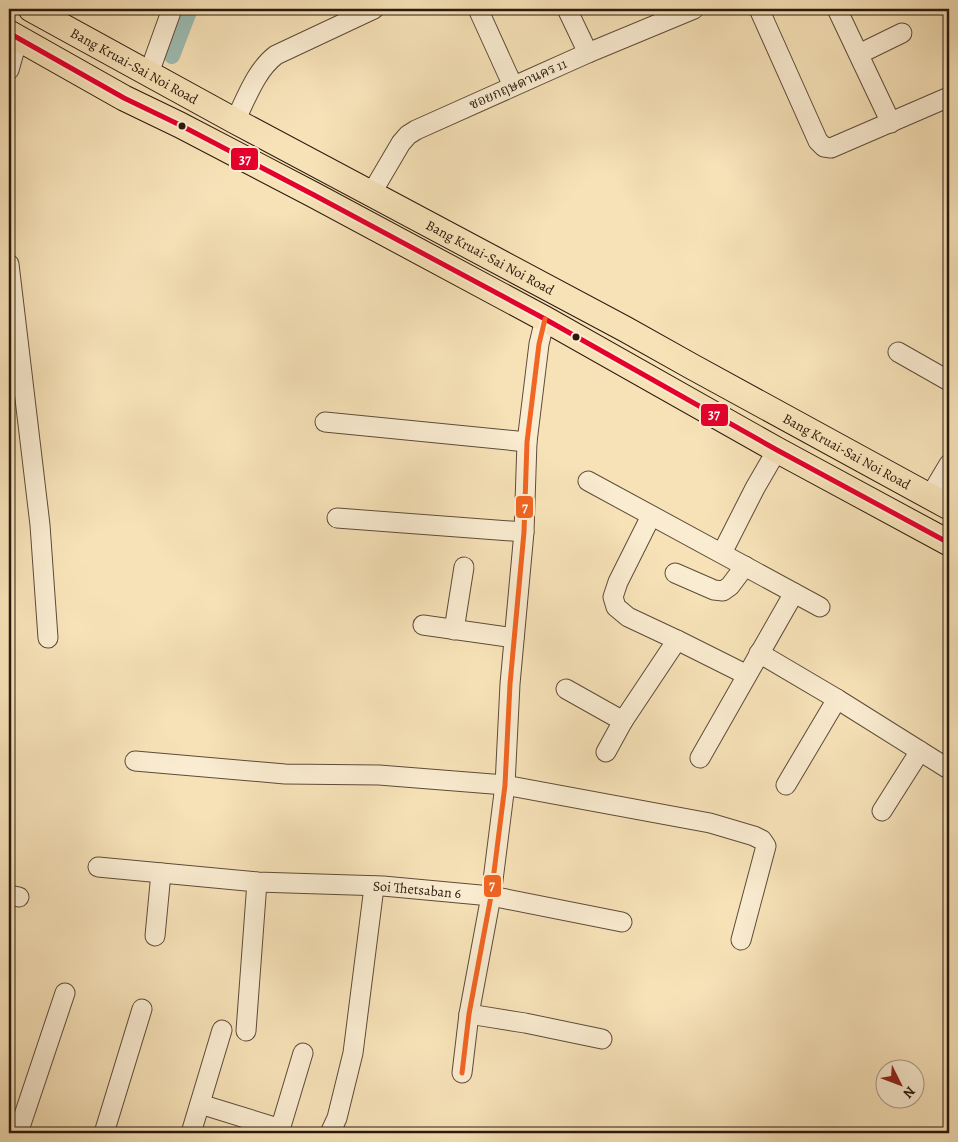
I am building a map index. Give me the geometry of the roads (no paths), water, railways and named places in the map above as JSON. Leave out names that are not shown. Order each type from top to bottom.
[{"type":"main road","name":"Bang Kruai-Sai Noi Road","points":[[31,9],[235,121],[609,320],[940,501]]},
{"type":"main road","name":"Bang Kruai-Sai Noi Road","points":[[13,35],[124,98],[247,160],[545,319],[778,450],[949,543]]},
{"type":"main road","points":[[405,244],[418,219]]},
{"type":"street","points":[[149,73],[172,9]]},
{"type":"street","points":[[235,121],[262,68],[276,55],[374,9]]},
{"type":"street","points":[[478,9],[514,86]]},
{"type":"street","points":[[567,9],[588,53]]},
{"type":"street","name":"ซอยกฤษดานคร 11","points":[[372,194],[401,143],[416,130],[588,53],[694,9]]},
{"type":"street","points":[[759,9],[818,141],[824,147],[831,148],[949,97]]},
{"type":"street","points":[[837,9],[891,123]]},
{"type":"street","points":[[859,54],[902,33]]},
{"type":"street","points":[[9,70],[13,35]]},
{"type":"street","points":[[9,264],[40,525],[48,638]]},
{"type":"street","points":[[462,1073],[469,1014],[490,896],[505,785],[510,684],[524,532],[527,442],[539,344],[545,319]]},
{"type":"street","points":[[898,352],[949,381]]},
{"type":"street","points":[[325,422],[527,442]]},
{"type":"street","points":[[722,553],[755,488],[778,450]]},
{"type":"street","points":[[940,501],[949,464]]},
{"type":"street","points":[[588,481],[820,607]]},
{"type":"street","points":[[651,516],[618,582],[613,597],[616,607],[628,616],[747,675]]},
{"type":"street","points":[[337,518],[524,532]]},
{"type":"street","points":[[675,573],[714,590],[723,591],[730,586],[745,566]]},
{"type":"street","points":[[454,630],[464,567]]},
{"type":"street","points":[[700,758],[794,593]]},
{"type":"street","points":[[423,626],[514,638]]},
{"type":"street","points":[[606,752],[623,721],[677,640]]},
{"type":"street","points":[[759,653],[947,768]]},
{"type":"street","points":[[566,689],[623,721]]},
{"type":"street","points":[[786,785],[837,699]]},
{"type":"street","points":[[882,811],[920,751]]},
{"type":"street","points":[[135,761],[285,774],[379,775],[505,785],[710,823],[754,836],[762,840],[766,846],[742,940]]},
{"type":"street","points":[[98,867],[257,882],[375,886]]},
{"type":"street","points":[[155,936],[161,873]]},
{"type":"street","points":[[246,1031],[257,882]]},
{"type":"street","name":"Soi Thetsaban 6","points":[[330,1133],[337,1118],[353,1053],[375,886],[490,896],[622,922]]},
{"type":"street","points":[[18,1133],[65,993]]},
{"type":"street","points":[[104,1133],[142,1009]]},
{"type":"street","points":[[469,1014],[602,1039]]},
{"type":"street","points":[[191,1133],[222,1030]]},
{"type":"street","points":[[200,1104],[280,1131],[303,1053]]},
{"type":"waterway","points":[[172,56],[190,9]]}]
